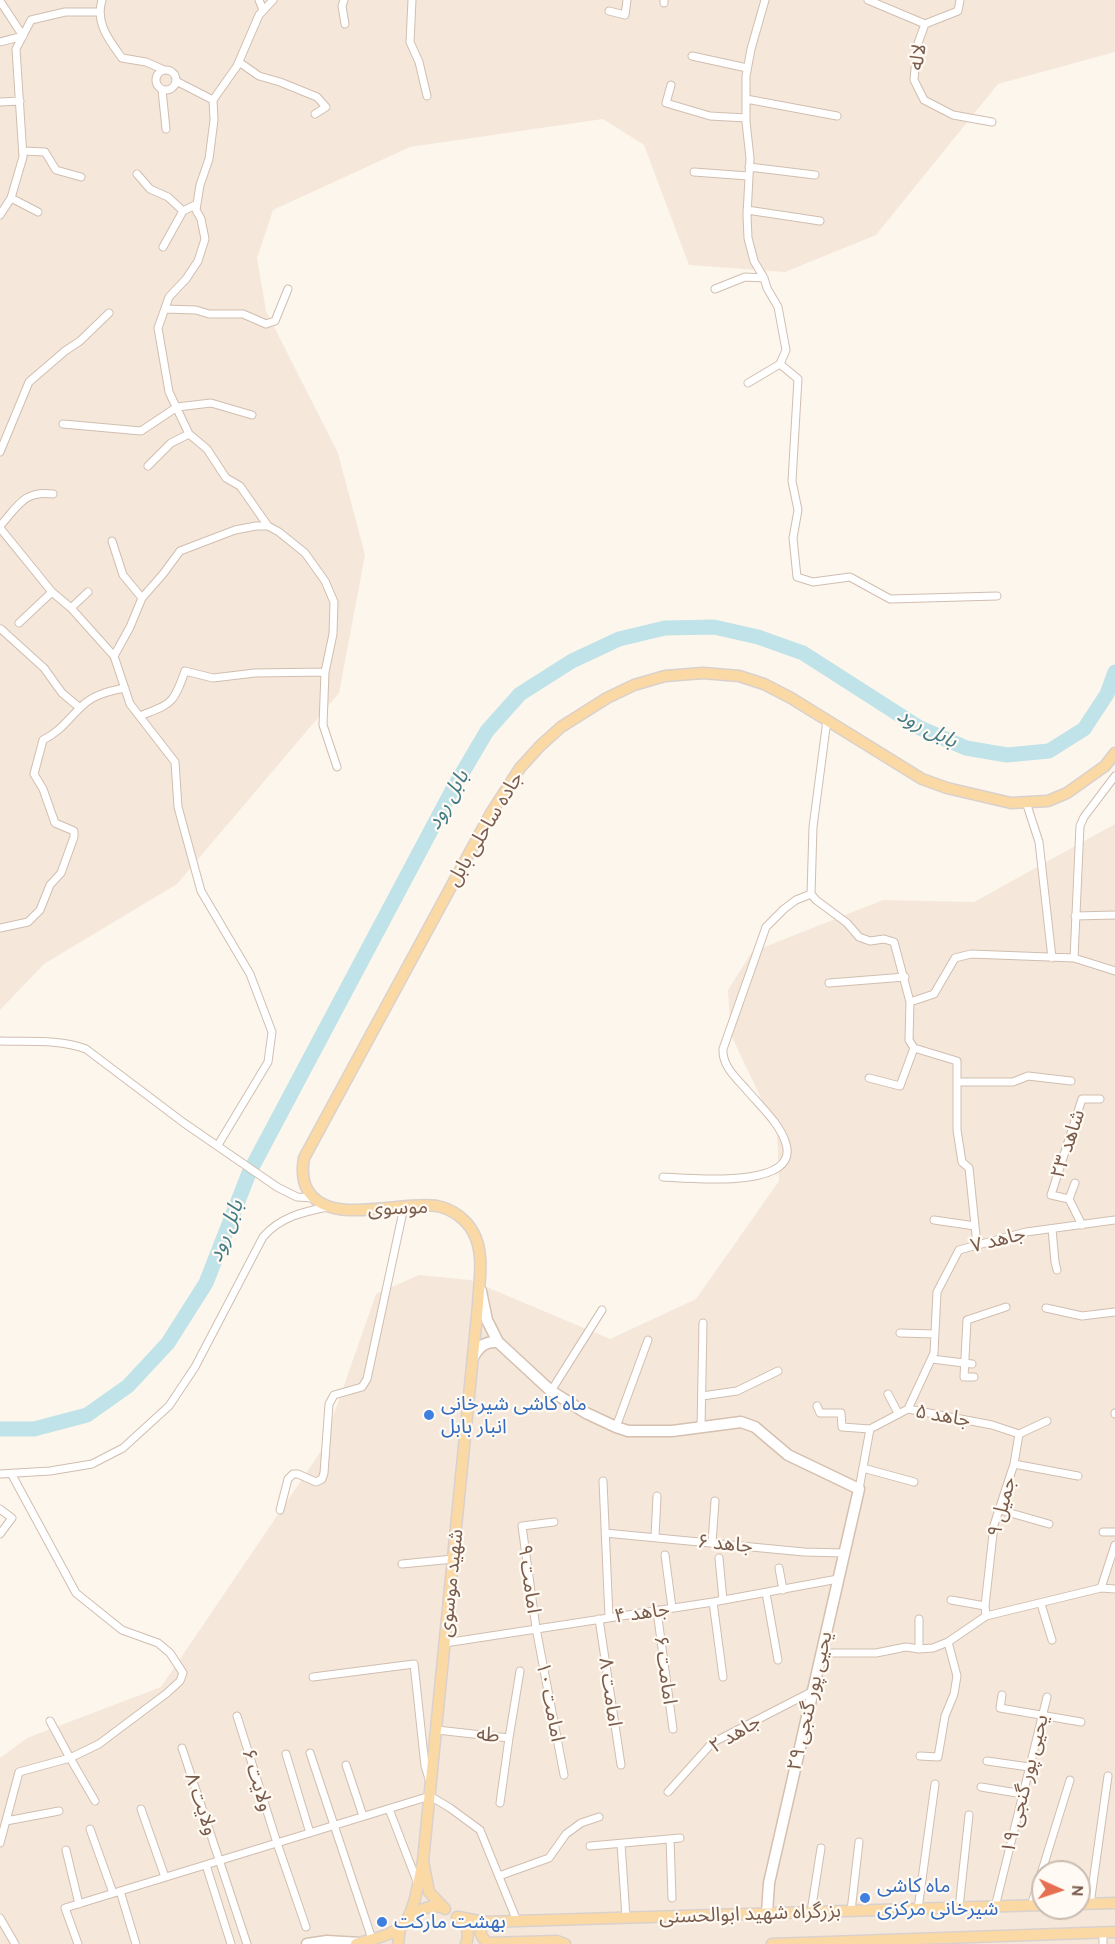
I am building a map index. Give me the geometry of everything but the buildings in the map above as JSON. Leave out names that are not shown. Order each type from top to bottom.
[{"type":"main road","name":"جاده ساحلی بابل","points":[[314,1198],[307,1190],[303,1179],[304,1158],[491,813],[520,768],[540,746],[561,727],[607,698],[634,685],[665,676],[703,673],[739,676],[764,684],[922,779],[947,788],[1011,803],[1048,801],[1067,793],[1105,766],[1115,753]]},
{"type":"main road","points":[[314,1198],[327,1207]]},
{"type":"main road","name":"موسوی","points":[[327,1207],[343,1210],[436,1206],[451,1211],[464,1220],[474,1233],[479,1248],[478,1305]]},
{"type":"main road","points":[[479,1280],[487,1320],[498,1342],[551,1391],[586,1413],[628,1431],[672,1431],[741,1422],[755,1427],[788,1455],[859,1489]]},
{"type":"main road","name":"شهید موسوی","points":[[398,1944],[398,1933],[410,1913],[423,1861],[478,1305]]},
{"type":"main road","points":[[473,1357],[481,1345],[491,1341],[498,1342]]},
{"type":"main road","name":"یحیی پور گنجی ۲۹","points":[[767,1913],[769,1883],[859,1489]]},
{"type":"main road","name":"شهید موسوی","points":[[423,1861],[429,1892],[445,1909]]},
{"type":"main road","points":[[1091,1904],[1115,1903]]},
{"type":"main road","points":[[307,1944],[327,1941],[358,1943],[372,1939],[404,1924],[426,1907],[436,1906],[458,1917],[466,1927],[468,1936],[466,1944]]},
{"type":"main road","name":"بزرگراه شهید ابوالحسنی","points":[[458,1917],[484,1922],[1031,1906]]},
{"type":"main road","points":[[484,1922],[480,1934],[489,1943],[557,1941],[565,1944]]},
{"type":"main road","name":"بزرگراه شهید ابوالحسنی","points":[[772,1944],[1103,1938],[1115,1932]]},
{"type":"street","points":[[0,0],[23,36]]},
{"type":"street","points":[[102,0],[100,12],[105,35],[122,58],[146,62],[162,69],[167,68],[176,75],[172,89],[162,90]]},
{"type":"street","points":[[259,0],[263,10]]},
{"type":"street","points":[[273,0],[259,15],[239,62],[213,100],[214,120],[209,159],[200,185],[196,210],[201,219],[205,239],[198,261],[186,279],[169,297],[158,328],[169,392],[189,434],[207,449],[226,478],[240,486],[268,526],[305,553],[325,581],[334,602],[333,634],[325,672],[323,725],[337,767]]},
{"type":"street","points":[[344,0],[342,6],[345,24]]},
{"type":"street","points":[[412,0],[410,42],[419,63],[427,96]]},
{"type":"street","points":[[609,11],[625,15],[627,0]]},
{"type":"street","points":[[748,383],[780,364],[786,350],[778,307],[754,261],[748,238],[747,68],[765,0]]},
{"type":"street","points":[[868,0],[925,24]]},
{"type":"street","name":"لاله","points":[[960,0],[958,11],[925,24],[917,46],[914,80],[924,100],[953,115],[992,122]]},
{"type":"street","points":[[0,214],[11,198],[23,157],[16,49],[32,20],[65,12],[100,12]]},
{"type":"street","points":[[0,42],[23,36]]},
{"type":"street","points":[[692,56],[747,68]]},
{"type":"street","points":[[239,62],[259,76],[317,97],[326,106],[315,114]]},
{"type":"street","points":[[162,69],[158,75],[157,85],[162,90],[166,129]]},
{"type":"street","points":[[176,81],[213,100]]},
{"type":"street","points":[[671,85],[666,103],[710,116],[746,118]]},
{"type":"street","points":[[746,99],[837,116]]},
{"type":"street","points":[[0,102],[20,101]]},
{"type":"street","points":[[23,151],[45,152],[56,170],[81,177]]},
{"type":"street","points":[[749,167],[815,175]]},
{"type":"street","points":[[694,172],[748,176]]},
{"type":"street","points":[[137,174],[150,189],[168,197],[183,211]]},
{"type":"street","points":[[11,198],[38,212]]},
{"type":"street","points":[[163,247],[183,211],[197,204]]},
{"type":"street","points":[[747,210],[820,221]]},
{"type":"street","points":[[715,289],[745,277],[764,278]]},
{"type":"street","points":[[165,309],[196,310],[209,314],[243,314],[266,324],[275,321],[288,289]]},
{"type":"street","points":[[0,452],[29,382],[80,341],[109,313]]},
{"type":"street","points":[[780,364],[798,378],[792,481],[798,510],[793,538],[796,577],[813,582],[850,577],[890,599],[997,596]]},
{"type":"street","points":[[63,424],[141,431],[177,407],[211,403],[252,415]]},
{"type":"street","points":[[148,466],[171,443],[189,434]]},
{"type":"street","points":[[53,494],[40,492],[29,495],[0,527],[52,592],[71,608],[114,656],[130,704],[175,762],[178,807],[201,891],[250,974],[272,1032],[268,1062],[218,1145]]},
{"type":"street","points":[[114,656],[130,627],[142,598],[180,551],[235,531],[268,526]]},
{"type":"street","points":[[112,541],[123,575],[142,598]]},
{"type":"street","points":[[19,623],[52,592]]},
{"type":"street","points":[[71,608],[88,592]]},
{"type":"street","points":[[1,629],[44,668],[62,693],[80,708]]},
{"type":"street","points":[[140,716],[167,705],[177,693],[185,671],[213,678],[255,673],[325,672]]},
{"type":"street","points":[[0,927],[28,922],[40,910],[50,885],[61,873],[74,837],[74,831],[56,823],[43,789],[34,774],[43,740],[56,733],[83,704],[105,692],[125,688]]},
{"type":"street","points":[[827,720],[813,827],[811,894],[847,923],[859,937],[870,941],[884,939],[894,942],[910,1002],[909,1040],[914,1048],[957,1061],[957,1130],[962,1162],[969,1168],[977,1245]]},
{"type":"street","points":[[1074,958],[1080,826],[1084,817],[1115,776]]},
{"type":"street","points":[[1026,802],[1039,842],[1052,958]]},
{"type":"street","points":[[663,1177],[741,1178],[771,1173],[784,1162],[787,1150],[783,1138],[772,1120],[732,1073],[723,1056],[723,1049],[766,927],[796,900],[811,894]]},
{"type":"street","points":[[1075,916],[1115,915]]},
{"type":"street","points":[[910,1002],[934,994],[955,958],[971,954],[1074,958],[1115,970]]},
{"type":"street","points":[[829,983],[905,977]]},
{"type":"street","points":[[0,1041],[53,1042],[86,1049],[184,1123],[277,1187],[297,1197],[314,1198]]},
{"type":"street","points":[[869,1078],[900,1086],[914,1048]]},
{"type":"street","points":[[958,1082],[1013,1082],[1028,1076],[1071,1081]]},
{"type":"street","name":"شاهد ۲۳","points":[[1082,1225],[1069,1199],[1051,1195],[1082,1099],[1100,1099]]},
{"type":"street","points":[[1069,1199],[1075,1183]]},
{"type":"street","points":[[0,1474],[12,1475],[92,1464],[123,1449],[169,1406],[195,1367],[263,1237],[270,1228],[293,1215],[327,1207]]},
{"type":"street","points":[[280,1510],[288,1479],[293,1474],[316,1482],[322,1479],[329,1404],[334,1395],[362,1387],[367,1379],[404,1207]]},
{"type":"street","name":"جاهد ۷","points":[[908,1409],[932,1359],[937,1292],[959,1250],[1026,1232],[1115,1220]]},
{"type":"street","points":[[934,1221],[975,1226]]},
{"type":"street","points":[[1052,1228],[1057,1270]]},
{"type":"street","points":[[974,1377],[964,1377],[969,1364],[967,1320],[1006,1307]]},
{"type":"street","points":[[1046,1308],[1082,1316],[1115,1312]]},
{"type":"street","points":[[551,1391],[602,1310]]},
{"type":"street","points":[[701,1426],[703,1323]]},
{"type":"street","points":[[900,1333],[935,1334]]},
{"type":"street","points":[[616,1427],[648,1340]]},
{"type":"street","points":[[932,1359],[969,1364]]},
{"type":"street","points":[[702,1396],[737,1391],[778,1371]]},
{"type":"street","points":[[888,1394],[898,1413]]},
{"type":"street","points":[[817,1406],[820,1413],[840,1413],[842,1427],[870,1429],[859,1489]]},
{"type":"street","name":"جاهد ۵","points":[[870,1429],[908,1409],[992,1425],[1019,1434]]},
{"type":"street","points":[[1019,1434],[1047,1421]]},
{"type":"street","name":"جمیل ۹","points":[[986,1616],[985,1606],[994,1525],[1014,1464],[1019,1434]]},
{"type":"street","points":[[1014,1464],[1078,1476]]},
{"type":"street","points":[[863,1468],[914,1482]]},
{"type":"street","points":[[0,1842],[19,1772],[70,1758],[99,1744],[167,1693],[180,1681],[183,1673],[170,1653],[158,1642],[122,1630],[76,1593],[12,1475]]},
{"type":"street","points":[[603,1481],[609,1617]]},
{"type":"street","points":[[654,1537],[657,1496]]},
{"type":"street","points":[[712,1543],[715,1501]]},
{"type":"street","points":[[0,1509],[12,1518],[0,1534]]},
{"type":"street","points":[[1000,1510],[1049,1524]]},
{"type":"street","name":"امامت ۹","points":[[536,1628],[522,1526],[554,1522]]},
{"type":"street","points":[[1103,1532],[1115,1532]]},
{"type":"street","name":"جاهد ۶","points":[[605,1533],[844,1554]]},
{"type":"street","points":[[1101,1588],[1115,1545]]},
{"type":"street","points":[[665,1555],[672,1608]]},
{"type":"street","points":[[719,1558],[723,1600]]},
{"type":"street","points":[[402,1564],[453,1559]]},
{"type":"street","points":[[779,1568],[783,1590]]},
{"type":"street","name":"جاهد ۴","points":[[445,1643],[713,1602],[838,1579]]},
{"type":"street","points":[[821,1653],[876,1653],[906,1647],[933,1648],[948,1642],[986,1616],[1101,1588],[1115,1589]]},
{"type":"street","points":[[766,1593],[778,1660]]},
{"type":"street","points":[[951,1600],[985,1606]]},
{"type":"street","points":[[713,1602],[723,1677]]},
{"type":"street","points":[[1041,1604],[1052,1640]]},
{"type":"street","name":"امامت ۶","points":[[657,1611],[673,1729]]},
{"type":"street","name":"امامت ۸","points":[[599,1619],[621,1765]]},
{"type":"street","points":[[919,1619],[919,1649]]},
{"type":"street","name":"امامت ۱۰","points":[[536,1628],[564,1775]]},
{"type":"street","points":[[920,1756],[938,1757],[945,1716],[954,1694],[957,1676],[948,1642]]},
{"type":"street","points":[[313,1677],[414,1664],[430,1792],[480,1830],[518,1921]]},
{"type":"street","name":"طه","points":[[437,1730],[509,1738],[520,1671]]},
{"type":"street","name":"جاهد ۲","points":[[668,1792],[712,1743],[813,1691]]},
{"type":"street","points":[[1002,1695],[1000,1708],[1081,1722]]},
{"type":"street","name":"یحیی پور گنجی ۱۹","points":[[995,1907],[1047,1697]]},
{"type":"street","name":"ولایت ۶","points":[[237,1716],[306,1927]]},
{"type":"street","points":[[50,1721],[95,1802]]},
{"type":"street","points":[[500,1803],[509,1738]]},
{"type":"street","name":"ولایت ۸","points":[[182,1748],[247,1944]]},
{"type":"street","points":[[310,1753],[372,1939]]},
{"type":"street","points":[[286,1754],[310,1833]]},
{"type":"street","points":[[987,1761],[1029,1767]]},
{"type":"street","points":[[346,1765],[363,1816]]},
{"type":"street","points":[[1091,1871],[1108,1776]]},
{"type":"street","points":[[1045,1860],[1070,1780]]},
{"type":"street","points":[[918,1909],[935,1784]]},
{"type":"street","points":[[981,1787],[1023,1794]]},
{"type":"street","points":[[78,1944],[65,1908],[388,1809],[430,1792]]},
{"type":"street","points":[[141,1809],[165,1877]]},
{"type":"street","points":[[388,1809],[418,1884]]},
{"type":"street","points":[[6,1821],[59,1811]]},
{"type":"street","points":[[959,1908],[969,1815]]},
{"type":"street","points":[[500,1876],[549,1858],[566,1834],[581,1822],[599,1817]]},
{"type":"street","points":[[90,1829],[136,1944]]},
{"type":"street","points":[[590,1846],[680,1838]]},
{"type":"street","points":[[670,1839],[672,1898]]},
{"type":"street","points":[[851,1911],[859,1842]]},
{"type":"street","points":[[621,1844],[626,1917]]},
{"type":"street","points":[[811,1912],[821,1848]]},
{"type":"street","points":[[66,1850],[79,1904]]},
{"type":"street","points":[[206,1865],[231,1944]]},
{"type":"street","points":[[0,1918],[15,1944]]},
{"type":"shaded area","points":[[0,0],[1115,0],[1115,52],[998,84],[876,235],[785,272],[689,265],[644,145],[603,119],[410,147],[273,210],[257,258],[266,311],[338,453],[365,555],[339,693],[177,884],[44,964],[0,1010]]},
{"type":"shaded area","points":[[1115,824],[1115,1944],[0,1944],[0,1758],[27,1738],[161,1687],[321,1451],[376,1294],[419,1275],[470,1280],[610,1339],[696,1299],[779,1181],[777,1132],[731,1035],[728,990],[752,952],[883,900],[974,902]]},
{"type":"waterway","name":"بابل رود","points":[[0,1429],[34,1429],[87,1415],[128,1386],[168,1343],[206,1283],[249,1173],[454,787],[487,731],[520,694],[572,661],[619,639],[665,628],[714,627],[758,637],[803,653],[920,728],[966,748],[1007,755],[1049,751],[1084,729],[1107,694],[1115,672]]},
{"type":"place","name":"ماه کاشی شیرخانی انبار بابل","points":[[429,1415]]},
{"type":"place","name":"ماه کاشی شیرخانی مرکزی","points":[[865,1898]]},
{"type":"place","name":"بهشت مارکت","points":[[382,1922]]}]
